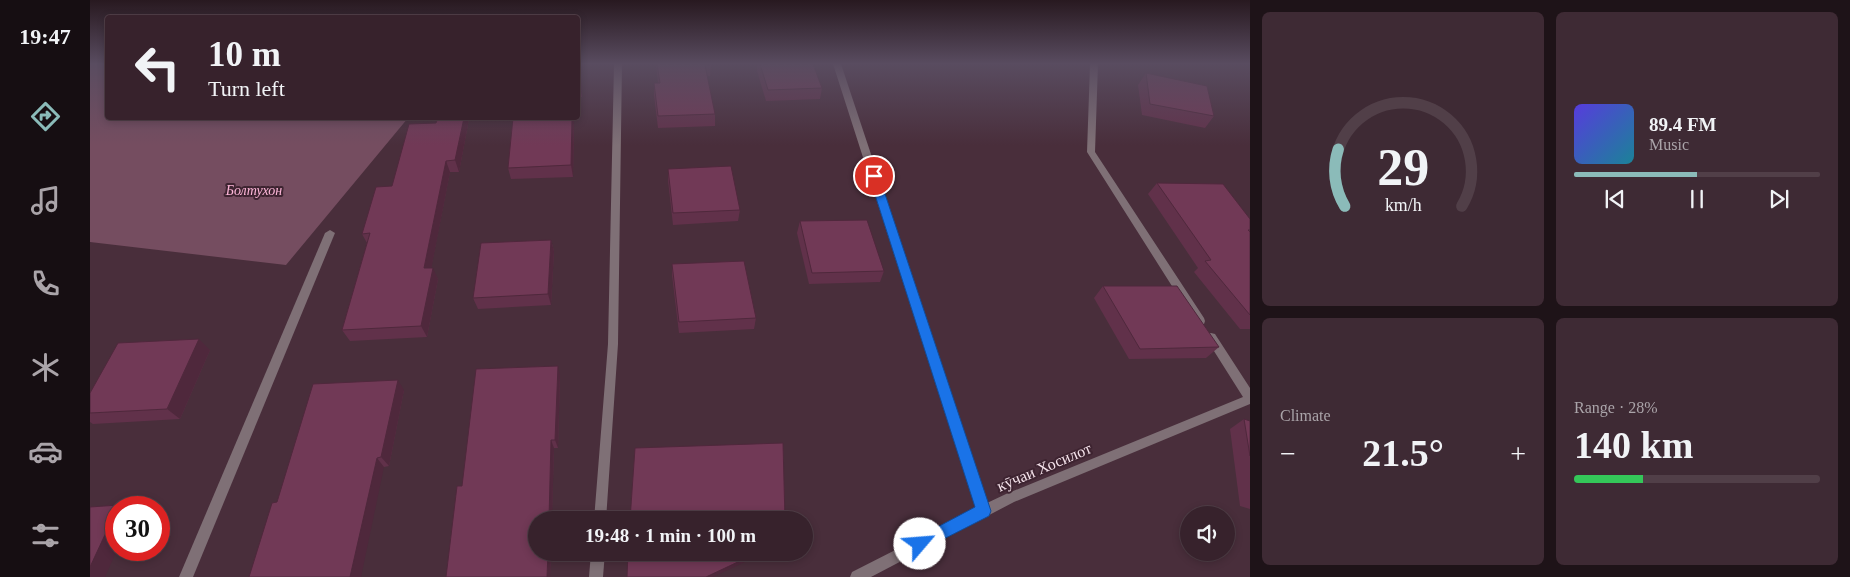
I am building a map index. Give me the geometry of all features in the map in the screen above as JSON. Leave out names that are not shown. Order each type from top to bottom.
[{"type":"street","points":[[601,511],[613,344],[618,91]]},
{"type":"street","points":[[846,91],[984,511]]},
{"type":"street","points":[[1093,91],[1091,152],[1250,398]]},
{"type":"street","points":[[186,577],[330,233]]},
{"type":"street","name":"кӯчаи Хосилот","points":[[857,577],[984,511],[1250,398]]},
{"type":"street","points":[[596,577],[597,561]]},
{"type":"green space","name":"Болтухон","points":[[90,91],[105,91],[105,120],[406,120],[286,265],[90,242]]},
{"type":"building","points":[[655,91],[710,91],[715,114],[658,116]]},
{"type":"building","points":[[1148,91],[1208,91],[1214,116],[1150,104]]},
{"type":"building","points":[[437,120],[464,120],[455,160],[446,161],[424,268],[433,268],[421,326],[342,330],[370,233],[362,234],[376,187],[392,186],[409,124],[436,123]]},
{"type":"building","points":[[513,120],[572,120],[571,165],[508,168]]},
{"type":"building","points":[[731,166],[740,210],[673,213],[668,169]]},
{"type":"building","points":[[1157,183],[1223,184],[1250,219],[1250,230],[1248,230],[1250,232],[1250,315],[1205,261],[1211,260]]},
{"type":"building","points":[[867,220],[884,271],[812,273],[800,221]]},
{"type":"building","points":[[551,240],[548,294],[473,298],[481,243]]},
{"type":"building","points":[[744,261],[756,318],[679,322],[672,264]]},
{"type":"building","points":[[1103,286],[1177,286],[1219,347],[1140,349]]},
{"type":"building","points":[[199,339],[167,409],[90,413],[90,393],[118,343]]},
{"type":"building","points":[[558,366],[555,440],[551,440],[549,511],[528,511],[528,561],[548,561],[547,577],[446,577],[457,486],[462,486],[476,369]]},
{"type":"building","points":[[398,380],[381,457],[377,458],[350,577],[249,577],[272,503],[277,502],[313,384]]},
{"type":"building","points":[[1244,419],[1250,421],[1250,456]]},
{"type":"building","points":[[783,443],[785,511],[631,511],[635,448]]},
{"type":"building","points":[[105,506],[105,535],[90,567],[90,507]]},
{"type":"building","points":[[628,561],[740,561],[706,577],[627,577]]},
{"type":"route","points":[[874,176],[984,511],[920,544]]}]
